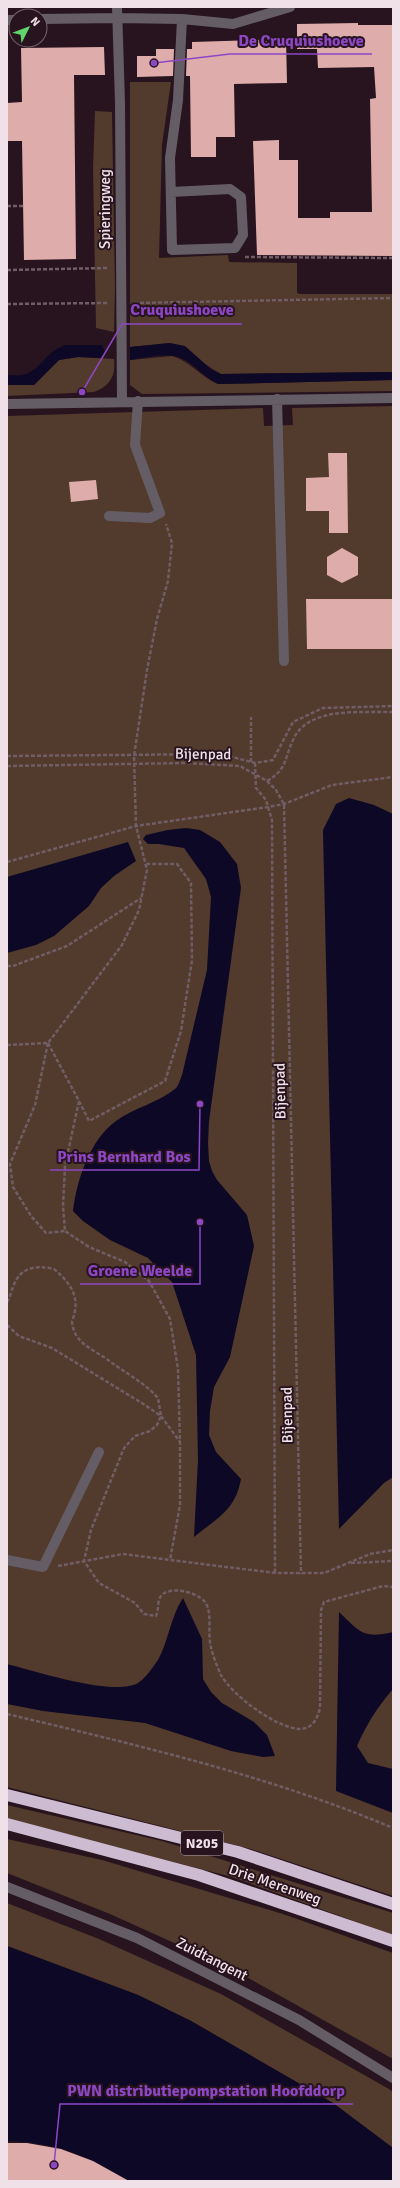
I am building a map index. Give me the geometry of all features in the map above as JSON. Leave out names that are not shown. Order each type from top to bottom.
[{"type":"highway","name":"Drie Merenweg","points":[[7,1795],[238,1852],[393,1904]]},
{"type":"highway","name":"Drie Merenweg","points":[[7,1824],[199,1875],[393,1941]]},
{"type":"street","name":"Spieringweg","points":[[117,7],[120,103],[122,401]]},
{"type":"street","points":[[48,19],[117,18],[182,20],[234,24],[290,7]]},
{"type":"street","points":[[171,192],[230,189],[241,197],[243,235],[235,248],[172,250],[170,158],[178,100],[182,20]]},
{"type":"street","points":[[7,404],[122,401],[393,398]]},
{"type":"street","points":[[277,399],[284,661]]},
{"type":"street","points":[[109,516],[150,518],[160,514],[135,444],[138,401]]},
{"type":"street","points":[[7,1560],[43,1567],[99,1452]]},
{"type":"street","name":"Zuidtangent","points":[[7,1887],[137,1938],[299,2020],[393,2078]]},
{"type":"path","points":[[7,206],[23,206]]},
{"type":"path","points":[[235,248],[238,257],[393,258]]},
{"type":"path","points":[[7,270],[121,268]]},
{"type":"path","points":[[7,304],[393,298]]},
{"type":"path","points":[[160,514],[172,543],[168,581],[157,619],[147,670],[134,756],[136,826],[145,857],[147,870],[142,898],[139,910],[122,945],[48,1042],[35,1105],[10,1164],[13,1187],[31,1216],[46,1233],[65,1231],[89,1246],[125,1262],[149,1281],[170,1319],[178,1369],[180,1442],[180,1505],[170,1560]]},
{"type":"path","points":[[7,756],[221,754],[255,763],[273,760],[293,722],[323,708],[393,706]]},
{"type":"path","points":[[267,781],[277,775],[284,767],[294,738],[306,722],[331,715],[393,712]]},
{"type":"path","points":[[251,717],[251,762]]},
{"type":"path","points":[[255,763],[256,788],[266,800],[272,828],[275,1573]]},
{"type":"path","name":"Bijenpad","points":[[7,766],[134,764],[219,764],[240,766],[256,773],[267,781],[276,790],[284,804],[300,1574]]},
{"type":"path","points":[[7,862],[89,841],[136,826],[268,808],[284,804],[332,785],[393,777]]},
{"type":"path","points":[[48,1042],[89,1121],[165,1081],[181,1032],[192,960],[191,883],[177,864],[146,864]]},
{"type":"path","points":[[7,966],[13,966],[67,946],[142,898]]},
{"type":"path","points":[[7,1045],[48,1042]]},
{"type":"path","points":[[65,1231],[63,1206],[65,1166],[79,1101]]},
{"type":"path","points":[[7,1302],[16,1278],[24,1270],[30,1267],[54,1270],[72,1288],[77,1300],[76,1311],[72,1321],[77,1337],[95,1353],[107,1359],[158,1398],[160,1416],[157,1425],[150,1431],[135,1436],[124,1448],[91,1530],[84,1561],[99,1583],[135,1603],[144,1614],[156,1616],[159,1609],[158,1600],[162,1595],[171,1591],[197,1596],[205,1602],[208,1611],[211,1647],[221,1675],[234,1691],[269,1719],[296,1728],[305,1729],[312,1726],[319,1713],[321,1610],[324,1602],[383,1586],[393,1587]]},
{"type":"path","points":[[7,1325],[19,1336],[52,1348],[102,1377],[160,1416],[180,1442]]},
{"type":"path","points":[[43,1567],[123,1554],[275,1573],[324,1574],[370,1554],[393,1550]]},
{"type":"path","points":[[349,1563],[393,1561]]},
{"type":"path","points":[[7,1714],[102,1737],[216,1768],[339,1805],[393,1828]]},
{"type":"shaded area","points":[[130,82],[171,82],[162,145],[159,258],[228,255],[229,262],[297,263],[297,293],[300,294],[393,294],[393,372],[221,374],[170,343],[130,347]]},
{"type":"shaded area","points":[[95,111],[112,112],[115,286],[114,332],[96,328],[93,169]]},
{"type":"shaded area","points":[[170,343],[185,346],[212,370],[221,374],[393,372],[393,380],[218,384],[208,378],[192,364],[177,357],[163,355],[130,360],[130,347]]},
{"type":"shaded area","points":[[66,345],[102,345],[105,352],[100,358],[78,357],[59,360],[34,385],[7,385],[7,375],[22,375],[31,372],[53,352]]},
{"type":"shaded area","points":[[172,356],[178,358],[218,384],[393,380],[393,391],[142,394],[130,385],[130,360]]},
{"type":"shaded area","points":[[78,357],[114,359],[114,370],[111,380],[100,390],[94,392],[7,396],[7,385],[34,385],[59,360]]},
{"type":"shaded area","points":[[393,406],[393,1896],[251,1849],[7,1787],[7,416],[263,408],[264,426],[293,425],[292,408]]},
{"type":"shaded area","points":[[349,798],[374,805],[393,814],[393,1477],[384,1483],[339,1529],[323,830],[336,804]]},
{"type":"shaded area","points":[[186,828],[200,830],[220,842],[237,864],[241,888],[209,1121],[208,1143],[209,1161],[212,1171],[217,1180],[247,1215],[254,1246],[230,1357],[214,1387],[210,1411],[209,1435],[216,1452],[241,1479],[238,1490],[230,1506],[218,1518],[194,1537],[198,1460],[196,1355],[172,1282],[148,1258],[110,1240],[83,1221],[73,1211],[78,1186],[86,1161],[92,1149],[107,1129],[123,1116],[161,1098],[175,1089],[182,1075],[207,970],[211,897],[206,879],[184,848],[159,844],[148,844],[143,839],[146,835]]},
{"type":"shaded area","points":[[128,842],[136,861],[114,876],[101,888],[89,906],[54,936],[36,945],[7,953],[7,877]]},
{"type":"shaded area","points":[[183,1598],[202,1639],[203,1679],[211,1692],[222,1703],[254,1722],[267,1735],[275,1756],[263,1757],[231,1751],[145,1723],[43,1711],[7,1704],[7,1664],[54,1677],[93,1685],[111,1687],[127,1686],[138,1683],[147,1675],[158,1660],[165,1645],[175,1613]]},
{"type":"shaded area","points":[[339,1612],[357,1629],[368,1634],[375,1635],[393,1632],[393,1689],[373,1716],[357,1746],[368,1763],[393,1769],[393,1813],[336,1791]]},
{"type":"shaded area","points":[[7,1805],[162,1841],[393,1913],[393,1935],[232,1877],[7,1819]]},
{"type":"shaded area","points":[[7,1839],[102,1860],[283,1914],[393,1953],[393,2059],[234,1970],[110,1914],[7,1873]]},
{"type":"shaded area","points":[[7,1903],[99,1939],[221,1994],[389,2089],[393,2092],[393,2148],[333,2103],[191,2021],[138,1995],[7,1946]]},
{"type":"shaded area","points":[[7,1946],[138,1995],[191,2021],[333,2103],[393,2148],[393,2181],[124,2181],[97,2164],[69,2151],[39,2144],[7,2141]]},
{"type":"building","points":[[358,23],[358,25],[393,25],[393,256],[257,255],[253,141],[279,140],[279,160],[298,160],[298,218],[330,218],[330,212],[372,212],[370,99],[376,98],[374,67],[318,68],[317,49],[297,49],[297,24]]},
{"type":"building","points":[[286,39],[287,83],[234,84],[235,137],[216,137],[216,157],[191,157],[190,76],[186,76],[187,49],[192,49],[192,42]]},
{"type":"building","points":[[104,47],[105,75],[74,75],[76,259],[24,260],[22,141],[7,141],[7,103],[22,102],[21,48]]},
{"type":"building","points":[[156,49],[174,49],[173,76],[137,77],[137,56],[156,56]]},
{"type":"building","points":[[328,453],[347,453],[348,533],[329,533],[329,511],[306,511],[306,478],[329,477]]},
{"type":"building","points":[[96,480],[98,499],[71,502],[69,482]]},
{"type":"building","points":[[342,548],[358,557],[358,575],[342,583],[327,575],[327,557]]},
{"type":"building","points":[[306,599],[393,599],[393,649],[307,649]]},
{"type":"building","points":[[7,2143],[27,2143],[61,2149],[93,2161],[129,2181],[7,2181]]},
{"type":"place","name":"De Cruquiushoeve","points":[[154,63]]},
{"type":"place","name":"Cruquiushoeve","points":[[82,392]]},
{"type":"place","name":"Prins Bernhard Bos","points":[[200,1104]]},
{"type":"place","name":"Groene Weelde","points":[[200,1222]]},
{"type":"place","name":"PWN distributiepompstation Hoofddorp","points":[[54,2165]]}]
